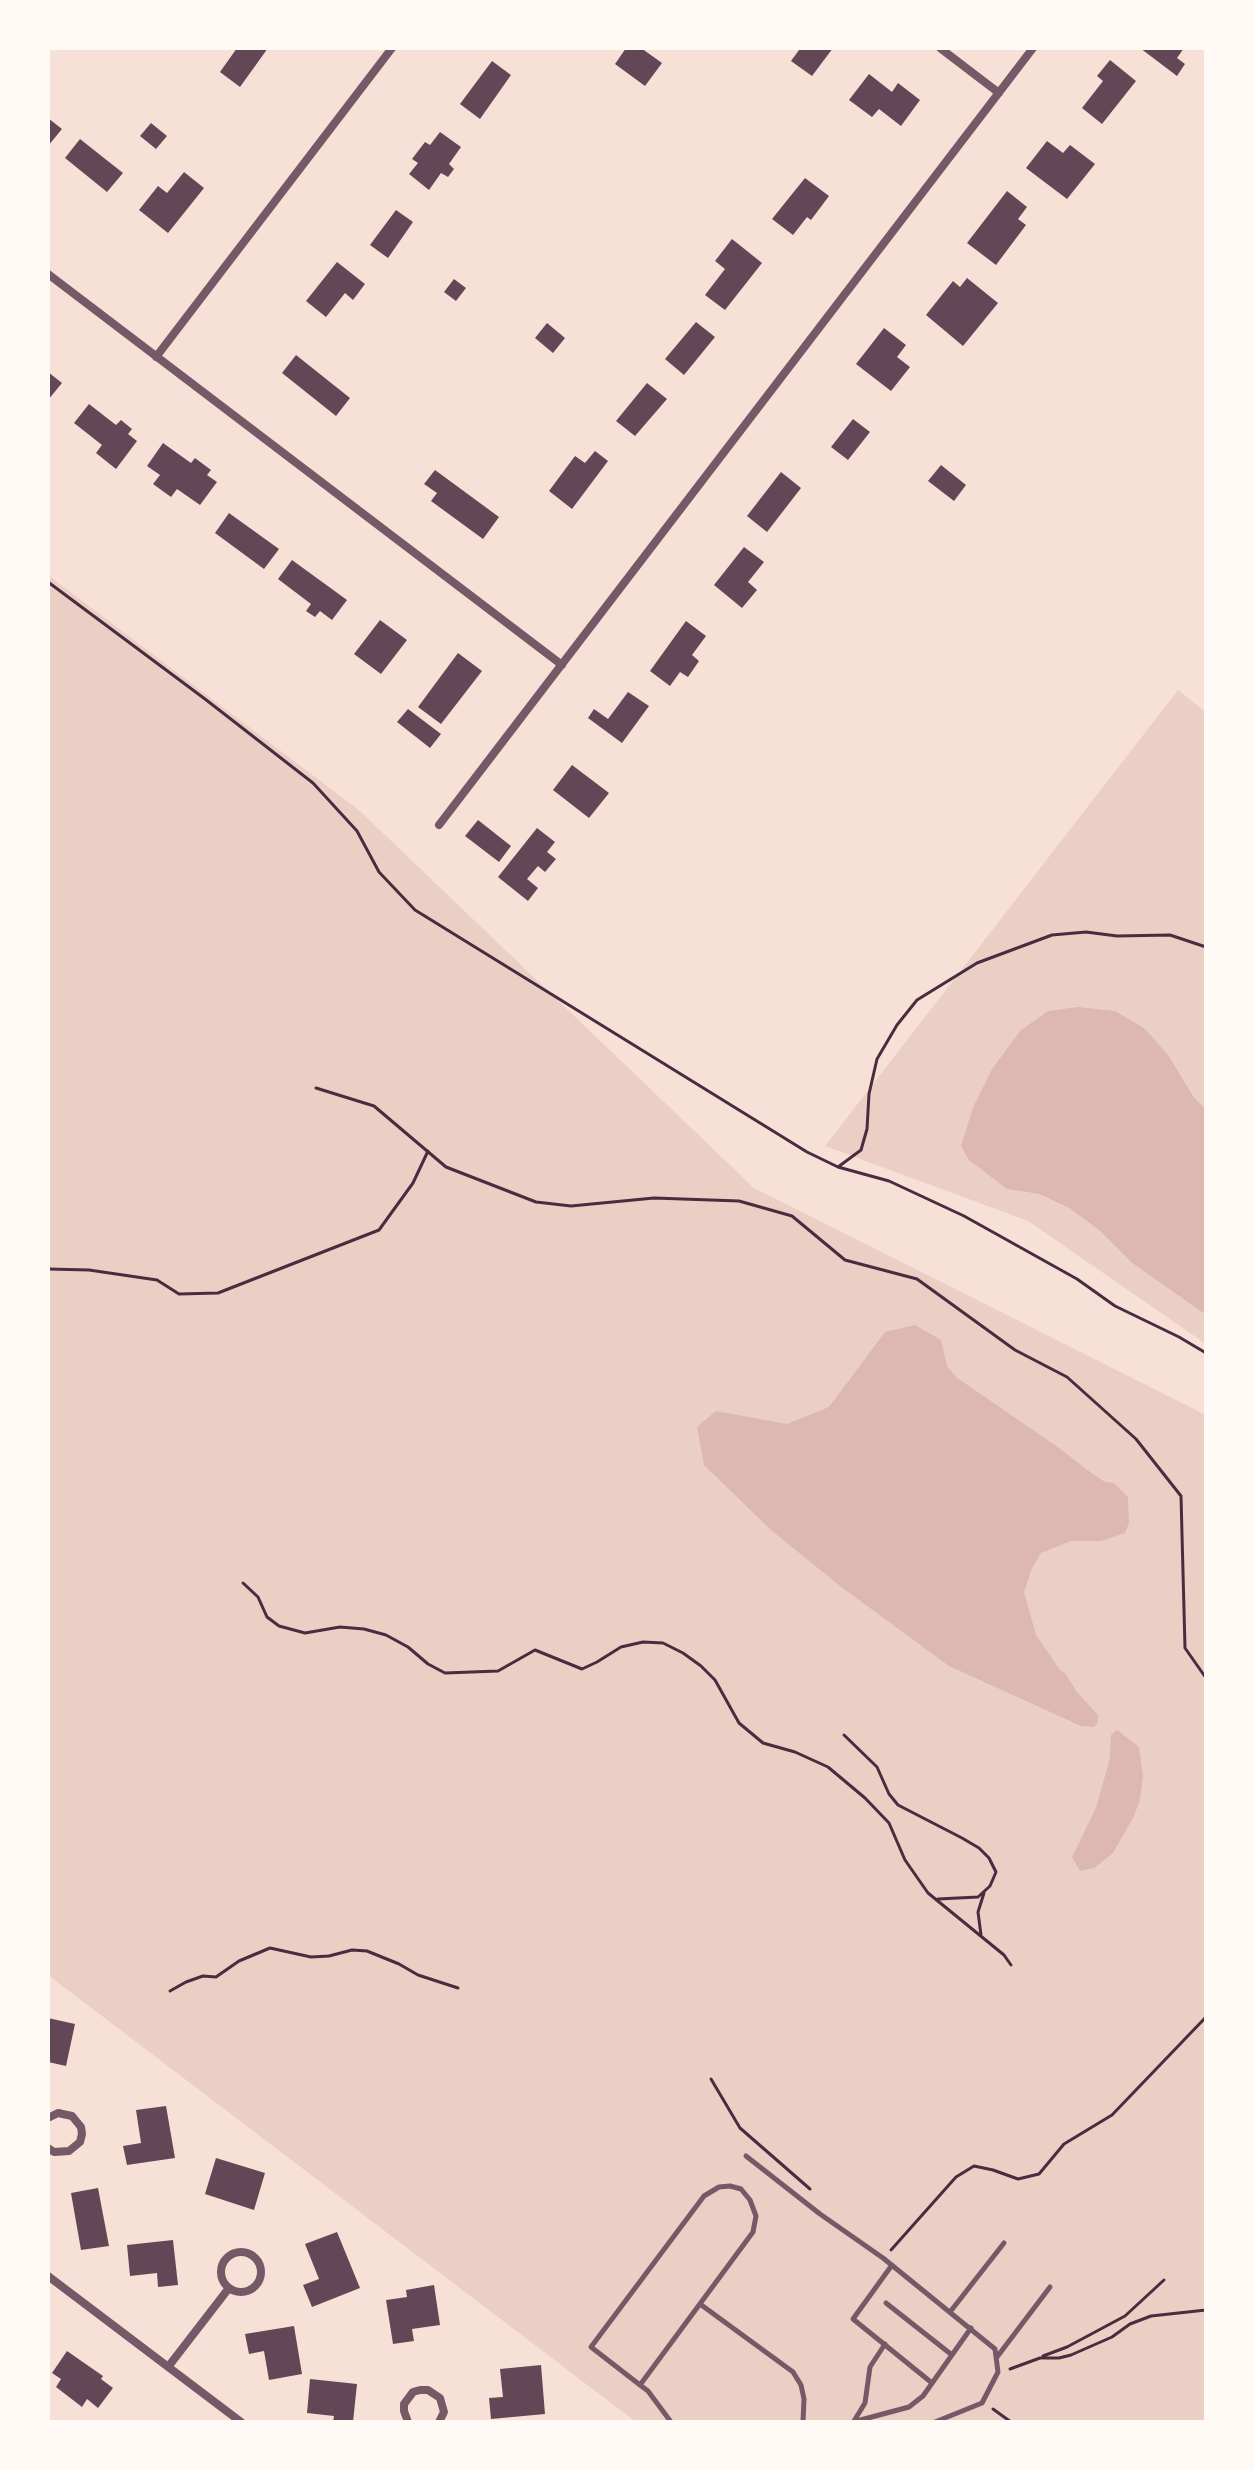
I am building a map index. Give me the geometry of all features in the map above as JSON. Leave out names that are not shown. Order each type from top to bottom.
[{"type":"street","points":[[156,357],[392,48]]},
{"type":"street","points":[[940,48],[999,93]]},
{"type":"street","points":[[439,825],[1033,48]]},
{"type":"street","points":[[48,274],[562,665]]},
{"type":"street","points":[[48,2118],[58,2113],[72,2116],[81,2127],[82,2134],[75,2148],[69,2151],[54,2152],[48,2148]]},
{"type":"street","points":[[235,2252],[250,2254],[260,2264],[261,2272],[256,2285],[243,2292],[229,2288],[221,2276],[224,2261],[235,2252]]},
{"type":"street","points":[[48,2276],[241,2422]]},
{"type":"street","points":[[168,2367],[229,2288]]},
{"type":"street","points":[[408,2422],[404,2404],[413,2392],[420,2390],[435,2393],[440,2398],[444,2412],[439,2422]]},
{"type":"lane","points":[[746,2156],[883,2258],[995,2349],[998,2372],[982,2403],[935,2422]]},
{"type":"lane","points":[[640,2385],[753,2232],[756,2216],[750,2200],[741,2189],[719,2187],[704,2196],[591,2347],[640,2385],[648,2391],[671,2422]]},
{"type":"lane","points":[[950,2312],[1004,2243]]},
{"type":"lane","points":[[892,2265],[853,2319],[932,2383]]},
{"type":"lane","points":[[996,2358],[1050,2287]]},
{"type":"lane","points":[[886,2303],[952,2355]]},
{"type":"lane","points":[[700,2304],[793,2372],[801,2385],[804,2399],[803,2422]]},
{"type":"lane","points":[[853,2422],[909,2407],[923,2396],[971,2328]]},
{"type":"lane","points":[[853,2422],[865,2403],[870,2367],[885,2344]]},
{"type":"path","points":[[48,582],[313,783],[357,831],[379,872],[415,910],[807,1152],[838,1167],[889,1181],[964,1216],[1077,1279],[1115,1306],[1206,1353]]},
{"type":"path","points":[[838,1167],[861,1150],[877,1059],[897,1025],[917,1000],[977,963],[1052,935],[1086,932],[1117,936],[1170,935],[1206,947]]},
{"type":"path","points":[[316,1088],[374,1106],[446,1167],[536,1202],[571,1206],[654,1198],[739,1201],[792,1216],[845,1260],[917,1279],[1015,1350],[1067,1377],[1136,1439],[1181,1496],[1185,1648],[1206,1678]]},
{"type":"path","points":[[48,1269],[89,1270],[157,1280],[179,1294],[218,1293],[379,1230],[413,1183],[428,1151]]},
{"type":"path","points":[[243,1583],[258,1597],[267,1617],[279,1626],[305,1633],[340,1627],[386,1635],[445,1673],[498,1671],[535,1650],[582,1669],[621,1647],[643,1642],[663,1643],[701,1666],[715,1680],[739,1723],[763,1743],[795,1752],[828,1767],[865,1798],[889,1823],[905,1860],[928,1893],[981,1935],[1011,1965]]},
{"type":"path","points":[[844,1735],[877,1767],[889,1794],[898,1805],[962,1838],[989,1858],[996,1872],[990,1886],[978,1897],[936,1899]]},
{"type":"path","points":[[981,1935],[979,1905],[986,1890]]},
{"type":"path","points":[[170,1991],[203,1976],[216,1977],[239,1961],[270,1948],[311,1957],[352,1950],[367,1951],[418,1975],[458,1988]]},
{"type":"path","points":[[883,2258],[956,2177],[974,2166],[1018,2179],[1039,2174],[1064,2144],[1112,2115],[1206,2017]]},
{"type":"path","points":[[711,2079],[740,2128],[806,2183],[815,2196],[820,2214]]},
{"type":"path","points":[[998,2372],[1067,2347],[1125,2316],[1164,2280]]},
{"type":"path","points":[[1040,2358],[1071,2355],[1151,2316],[1206,2310]]},
{"type":"path","points":[[982,2403],[1011,2422]]},
{"type":"shaded area","points":[[48,575],[360,811],[754,1188],[1206,1415],[1206,2422],[636,2422],[48,1975]]},
{"type":"shaded area","points":[[1178,690],[1206,712],[1206,1110],[1193,1096],[1169,1056],[1020,1031],[992,1069],[974,1105],[1007,1189],[1039,1194],[1069,1208],[1099,1230],[1132,1263],[1206,1315],[1206,1344],[1028,1221],[825,1146]]},
{"type":"shaded area","points":[[1078,1007],[1115,1011],[1144,1028],[1169,1056],[1193,1096],[1206,1110],[1206,1315],[1132,1263],[1099,1230],[1069,1208],[1039,1194],[1007,1189],[969,1160],[961,1146],[974,1105],[992,1069],[1020,1031],[1048,1011]]},
{"type":"shaded area","points":[[915,1325],[941,1340],[947,1366],[956,1377],[1090,1472],[1105,1482],[1114,1483],[1128,1497],[1129,1523],[1125,1533],[1101,1541],[1071,1541],[1041,1553],[1024,1592],[1036,1635],[1076,1691],[1098,1715],[1094,1727],[1081,1726],[949,1666],[840,1586],[771,1530],[704,1465],[697,1427],[716,1411],[787,1424],[829,1407],[885,1332]]},
{"type":"shaded area","points":[[1117,1730],[1139,1747],[1143,1776],[1140,1800],[1113,1853],[1094,1868],[1080,1871],[1072,1857],[1096,1808],[1110,1758],[1111,1735]]},
{"type":"building","points":[[237,48],[268,48],[240,87],[220,72]]},
{"type":"building","points":[[626,48],[641,48],[662,63],[645,86],[615,64]]},
{"type":"building","points":[[797,48],[833,48],[812,76],[791,61],[799,50]]},
{"type":"building","points":[[1140,48],[1184,48],[1177,58],[1185,64],[1177,76]]},
{"type":"building","points":[[1110,60],[1136,81],[1102,124],[1082,108],[1103,81],[1097,76]]},
{"type":"building","points":[[492,61],[511,75],[480,119],[460,104]]},
{"type":"building","points":[[869,74],[892,92],[898,83],[920,100],[901,126],[879,109],[872,117],[849,100]]},
{"type":"building","points":[[48,118],[62,129],[48,146]]},
{"type":"building","points":[[151,123],[167,136],[156,149],[140,136]]},
{"type":"building","points":[[440,132],[461,147],[449,164],[454,169],[448,177],[441,173],[429,190],[409,174],[418,163],[412,159],[425,142],[430,145]]},
{"type":"building","points":[[80,139],[123,173],[107,192],[65,158]]},
{"type":"building","points":[[1047,141],[1063,153],[1070,145],[1095,164],[1067,199],[1026,168]]},
{"type":"building","points":[[184,172],[204,188],[168,233],[139,210],[158,186],[167,193]]},
{"type":"building","points":[[805,178],[829,196],[811,220],[807,217],[793,235],[772,219]]},
{"type":"building","points":[[1007,191],[1027,207],[1018,219],[1026,225],[996,265],[967,243]]},
{"type":"building","points":[[396,210],[413,222],[388,258],[370,245]]},
{"type":"building","points":[[732,239],[762,263],[725,310],[705,295],[725,269],[715,261]]},
{"type":"building","points":[[337,262],[365,284],[353,300],[345,293],[326,317],[306,301]]},
{"type":"building","points":[[967,278],[998,303],[963,346],[926,315],[953,281],[960,287]]},
{"type":"building","points":[[454,279],[466,288],[456,301],[444,292]]},
{"type":"building","points":[[696,322],[715,337],[684,375],[665,359]]},
{"type":"building","points":[[547,323],[565,338],[553,353],[535,338]]},
{"type":"building","points":[[884,328],[906,345],[897,357],[910,367],[891,391],[856,364]]},
{"type":"building","points":[[296,355],[350,398],[336,416],[282,373]]},
{"type":"building","points":[[48,372],[62,383],[48,400]]},
{"type":"building","points":[[647,383],[667,399],[635,436],[616,421]]},
{"type":"building","points":[[89,404],[116,425],[121,420],[132,429],[128,434],[137,441],[116,469],[96,453],[102,445],[74,423]]},
{"type":"building","points":[[853,419],[870,432],[848,460],[831,447]]},
{"type":"building","points":[[163,443],[191,463],[195,458],[211,470],[207,475],[217,482],[200,505],[177,489],[171,497],[153,484],[160,475],[147,466]]},
{"type":"building","points":[[595,451],[608,461],[572,509],[549,491],[575,456],[585,463]]},
{"type":"building","points":[[941,465],[966,485],[954,501],[928,481]]},
{"type":"building","points":[[435,470],[499,517],[483,539],[431,501],[437,493],[424,484]]},
{"type":"building","points":[[781,472],[801,488],[767,532],[747,516]]},
{"type":"building","points":[[229,513],[279,549],[264,569],[215,533]]},
{"type":"building","points":[[744,547],[764,562],[748,582],[757,590],[742,608],[714,585]]},
{"type":"building","points":[[292,560],[347,600],[332,620],[320,611],[315,617],[306,611],[311,604],[278,579]]},
{"type":"building","points":[[380,620],[407,640],[381,674],[354,654]]},
{"type":"building","points":[[686,621],[706,636],[692,655],[699,661],[688,677],[680,672],[670,686],[650,671]]},
{"type":"building","points":[[458,653],[482,671],[441,724],[418,707]]},
{"type":"building","points":[[628,692],[649,706],[622,743],[588,718],[594,709],[608,719]]},
{"type":"building","points":[[408,709],[441,734],[430,748],[397,722]]},
{"type":"building","points":[[572,765],[609,793],[589,818],[553,790]]},
{"type":"building","points":[[478,820],[511,846],[499,862],[465,836]]},
{"type":"building","points":[[537,828],[555,842],[547,852],[556,859],[545,872],[538,866],[527,879],[538,888],[528,901],[498,877]]},
{"type":"building","points":[[48,2018],[75,2024],[66,2066],[48,2062]]},
{"type":"building","points":[[166,2106],[175,2158],[127,2165],[123,2146],[141,2143],[136,2110]]},
{"type":"building","points":[[216,2158],[265,2173],[254,2210],[205,2194]]},
{"type":"building","points":[[98,2188],[109,2246],[81,2250],[71,2193]]},
{"type":"building","points":[[337,2232],[360,2288],[312,2307],[303,2285],[319,2279],[305,2244]]},
{"type":"building","points":[[173,2240],[178,2285],[158,2287],[157,2273],[130,2276],[127,2245]]},
{"type":"building","points":[[434,2285],[440,2325],[412,2329],[414,2341],[393,2344],[386,2300],[407,2297],[406,2290]]},
{"type":"building","points":[[294,2326],[302,2374],[269,2380],[264,2351],[249,2354],[245,2334]]},
{"type":"building","points":[[67,2351],[103,2376],[101,2379],[113,2388],[98,2408],[87,2399],[82,2407],[56,2387],[61,2379],[52,2373]]},
{"type":"building","points":[[541,2365],[545,2414],[491,2419],[489,2398],[503,2397],[500,2369]]},
{"type":"building","points":[[310,2379],[357,2384],[353,2422],[333,2422],[334,2416],[307,2413]]}]
